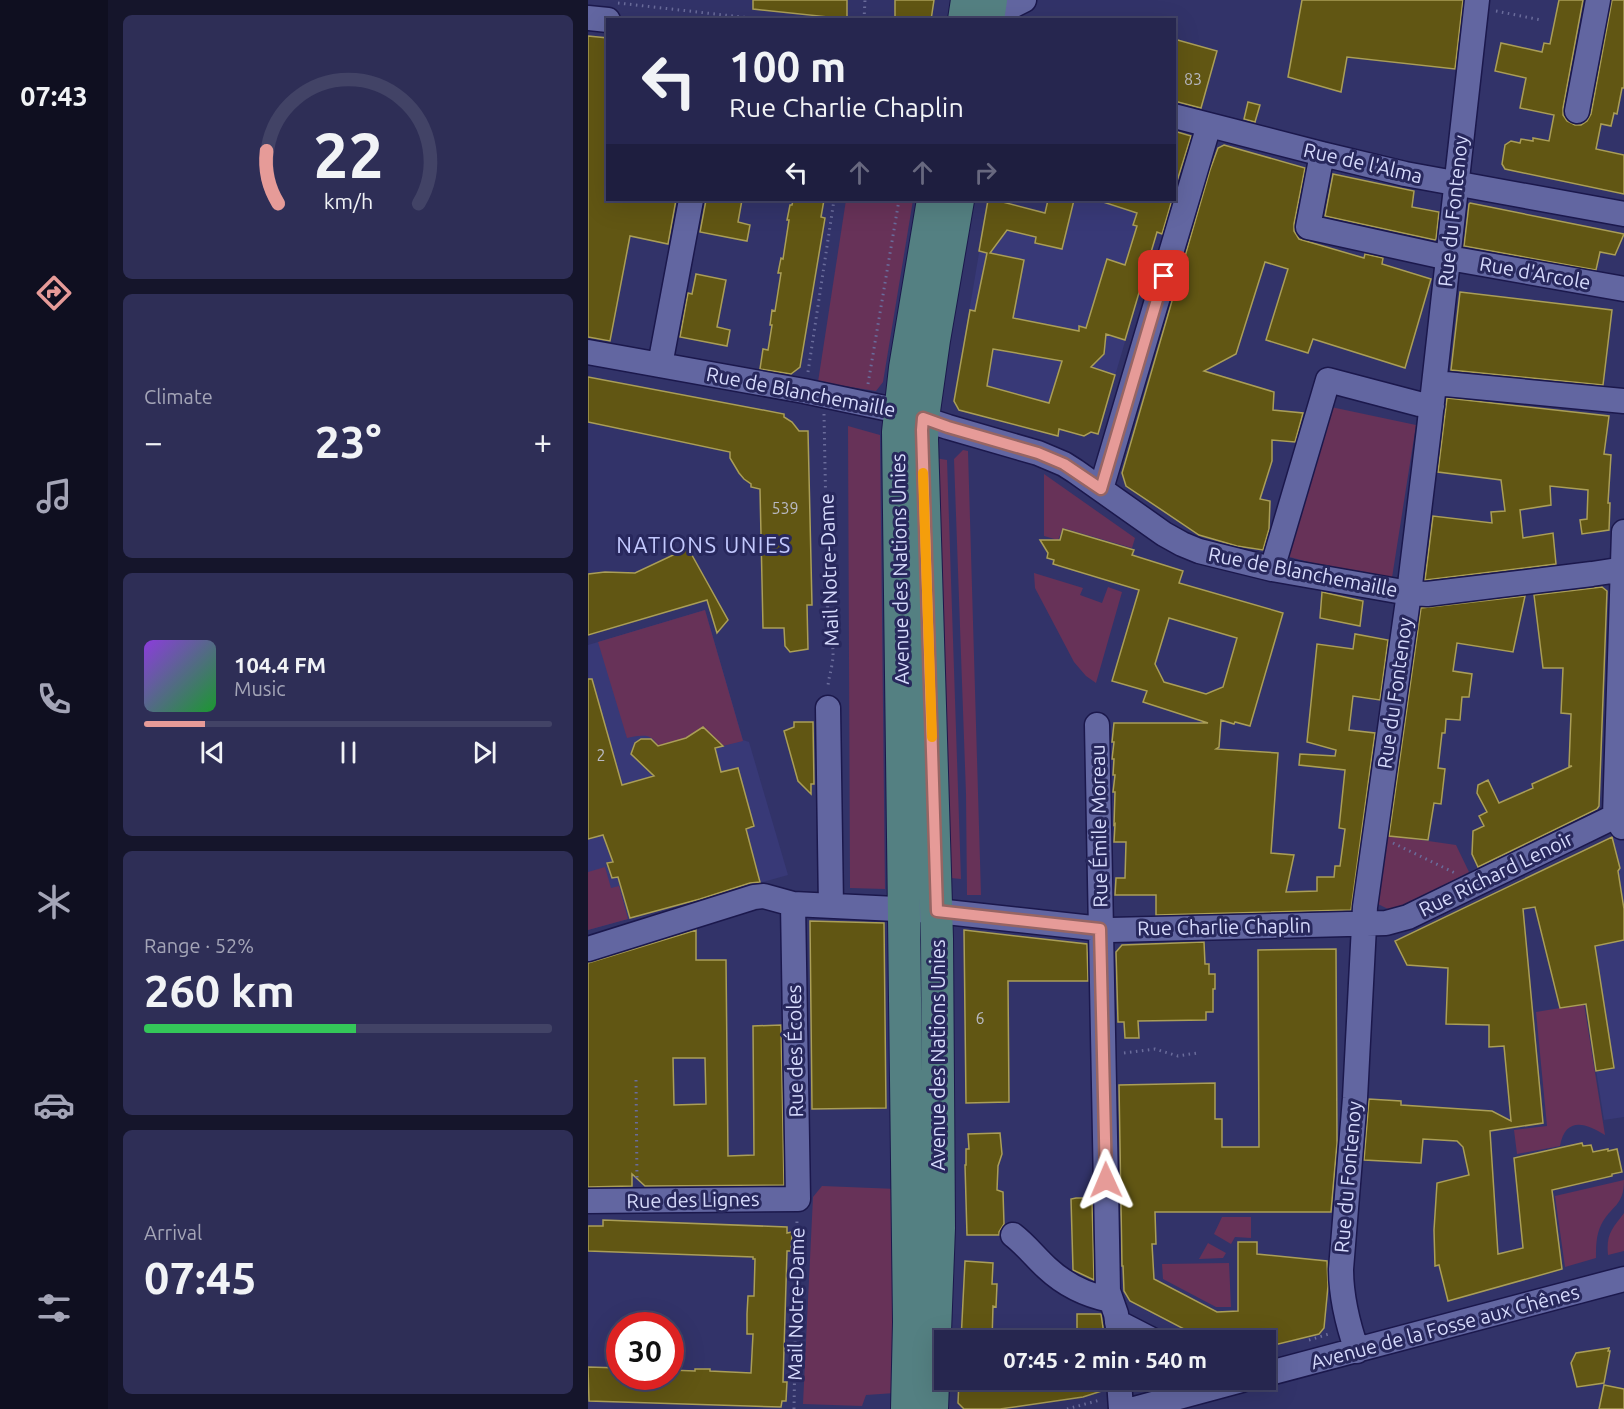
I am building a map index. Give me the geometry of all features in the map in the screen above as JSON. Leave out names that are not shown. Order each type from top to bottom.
[{"type":"main road","name":"Avenue des Nations Unies","points":[[932,1409],[939,1228],[937,911],[922,449],[911,414],[905,368],[933,201]]},
{"type":"main road","name":"Avenue des Nations Unies","points":[[907,1409],[909,1322],[898,440],[911,414],[936,330],[958,201]]},
{"type":"street","points":[[979,11],[1024,0]]},
{"type":"street","points":[[1577,111],[1598,0]]},
{"type":"street","name":"Rue du Fontenoy","points":[[1357,1351],[1349,1328],[1341,1269],[1355,1098],[1364,924],[1434,395],[1477,4]]},
{"type":"street","points":[[588,18],[609,11]]},
{"type":"street","name":"Rue de l'Alma","points":[[1176,117],[1406,174],[1624,214]]},
{"type":"street","points":[[1101,489],[1209,125]]},
{"type":"street","name":"Rue d'Arcole","points":[[1322,154],[1308,227],[1449,258],[1624,289]]},
{"type":"street","points":[[660,365],[692,201]]},
{"type":"street","name":"Rue de Blanchemaille","points":[[588,352],[804,391],[911,414],[1044,455],[1064,464],[1164,534],[1182,544],[1210,555],[1272,569],[1409,593],[1427,594],[1623,569]]},
{"type":"street","points":[[1272,569],[1328,380],[1419,404],[1434,395],[1624,401]]},
{"type":"street","points":[[1621,819],[1624,532]]},
{"type":"street","points":[[828,708],[831,906]]},
{"type":"street","name":"Rue Émile Moreau","points":[[1097,725],[1108,1269],[1116,1321]]},
{"type":"street","name":"Rue Richard Lenoir","points":[[1364,924],[1398,921],[1621,819]]},
{"type":"street","name":"Rue Charlie Chaplin","points":[[588,949],[754,897],[765,896],[793,904],[904,908],[1100,929],[1364,924]]},
{"type":"street","name":"Rue des Écoles","points":[[793,904],[798,1199]]},
{"type":"street","name":"Rue des Lignes","points":[[588,1201],[798,1199]]},
{"type":"street","points":[[1013,1235],[1024,1243],[1045,1267],[1067,1284],[1095,1297],[1116,1321],[1133,1330]]},
{"type":"street","name":"Avenue de la Fosse aux Chênes","points":[[1276,1371],[1624,1279]]},
{"type":"street","points":[[1123,1398],[1176,1390]]},
{"type":"path","points":[[864,0],[864,18]]},
{"type":"path","points":[[1477,4],[1541,20]]},
{"type":"path","points":[[609,11],[733,18]]},
{"type":"path","points":[[806,379],[834,201]]},
{"type":"path","points":[[867,390],[899,201]]},
{"type":"path","name":"Mail Notre-Dame","points":[[824,405],[828,621],[833,646],[832,666],[828,676],[828,708]]},
{"type":"path","points":[[1375,837],[1388,840],[1460,875],[1474,885]]},
{"type":"path","points":[[1119,1054],[1155,1049],[1178,1056],[1197,1053]]},
{"type":"path","points":[[636,1080],[637,1201]]},
{"type":"path","name":"Mail Notre-Dame","points":[[794,1409],[798,1199]]},
{"type":"path","points":[[1067,1409],[1123,1398]]},
{"type":"shaded area","points":[[846,201],[913,201],[883,382],[876,391],[818,382]]},
{"type":"shaded area","points":[[988,201],[999,201],[1045,213],[1048,201],[1125,201],[1123,209],[1137,213],[1133,225],[1157,232],[1098,434],[1060,429],[1058,436],[959,410],[954,401]]},
{"type":"shaded area","points":[[1331,407],[1416,425],[1391,584],[1282,555]]},
{"type":"shaded area","points":[[848,426],[880,435],[885,889],[850,888]]},
{"type":"shaded area","points":[[963,450],[968,451],[981,895],[967,895],[966,794],[954,459]]},
{"type":"shaded area","points":[[935,458],[947,460],[961,879],[951,878]]},
{"type":"shaded area","points":[[1044,474],[1135,538],[1132,548],[1063,528],[1058,540],[1044,536]]},
{"type":"shaded area","points":[[1034,573],[1083,588],[1080,595],[1102,603],[1108,587],[1122,592],[1096,683],[1086,676],[1074,662],[1035,588]]},
{"type":"shaded area","points":[[705,610],[743,740],[749,742],[788,875],[588,930],[588,645]]},
{"type":"shaded area","points":[[705,610],[743,741],[662,761],[658,746],[652,738],[643,736],[627,738],[598,642]]},
{"type":"shaded area","points":[[1624,831],[1624,1117],[1604,1120],[1563,861]]},
{"type":"shaded area","points":[[1387,835],[1456,845],[1469,872],[1405,906],[1390,910],[1376,903]]},
{"type":"shaded area","points":[[605,867],[611,888],[619,886],[628,919],[588,930],[588,872]]},
{"type":"shaded area","points":[[1584,1004],[1605,1135],[1583,1125],[1571,1126],[1566,1130],[1560,1146],[1517,1154],[1514,1130],[1547,1126],[1536,1012]]},
{"type":"shaded area","points":[[1624,1180],[1622,1196],[1599,1229],[1596,1258],[1565,1267],[1555,1196]]},
{"type":"shaded area","points":[[822,1186],[897,1189],[895,1393],[866,1395],[862,1406],[803,1404],[813,1197]]},
{"type":"shaded area","points":[[1624,1213],[1624,1251],[1608,1255],[1611,1232]]},
{"type":"shaded area","points":[[1222,1217],[1251,1217],[1251,1238],[1235,1237],[1231,1244],[1214,1234]]},
{"type":"shaded area","points":[[1208,1243],[1226,1253],[1223,1258],[1199,1259]]},
{"type":"shaded area","points":[[1229,1263],[1231,1307],[1216,1307],[1163,1279],[1162,1264]]},
{"type":"building","points":[[753,0],[847,0],[847,18],[838,18],[753,9]]},
{"type":"building","points":[[895,0],[934,0],[931,18],[895,18]]},
{"type":"building","points":[[1302,0],[1463,0],[1455,69],[1347,57],[1341,92],[1288,77]]},
{"type":"building","points":[[1559,0],[1583,0],[1563,108],[1563,115],[1567,121],[1581,125],[1591,114],[1612,0],[1624,0],[1624,88],[1622,88],[1617,114],[1614,113],[1611,126],[1601,124],[1596,149],[1624,155],[1624,194],[1505,169],[1502,164],[1505,145],[1511,141],[1520,143],[1521,139],[1533,141],[1533,138],[1549,141],[1554,115],[1520,108],[1526,78],[1495,71],[1501,43],[1542,52],[1544,43],[1550,44]]},
{"type":"building","points":[[588,36],[606,38],[606,201],[676,201],[668,244],[630,236],[610,341],[588,337]]},
{"type":"building","points":[[1176,40],[1217,51],[1201,108],[1176,102]]},
{"type":"building","points":[[1248,102],[1260,105],[1255,122],[1244,119]]},
{"type":"building","points":[[1176,132],[1191,136],[1176,185]]},
{"type":"building","points":[[1224,145],[1305,168],[1294,224],[1294,231],[1299,239],[1364,258],[1365,254],[1383,258],[1382,264],[1431,279],[1405,368],[1313,339],[1308,353],[1266,340],[1288,269],[1265,262],[1236,354],[1204,371],[1274,392],[1273,410],[1303,413],[1295,442],[1272,440],[1272,461],[1260,499],[1270,501],[1269,529],[1263,550],[1237,546],[1199,535],[1126,486],[1122,473],[1210,170],[1218,148]]},
{"type":"building","points":[[1333,174],[1414,191],[1412,207],[1439,212],[1436,239],[1325,216]]},
{"type":"building","points":[[706,201],[742,201],[738,222],[750,225],[747,241],[700,232]]},
{"type":"building","points":[[793,201],[824,201],[821,217],[825,218],[800,367],[791,374],[760,369],[763,349],[768,350],[772,310],[775,311],[781,273],[778,273],[781,258],[783,259],[789,220],[787,220],[790,205]]},
{"type":"building","points":[[988,201],[999,201],[1045,213],[1048,201],[1074,201],[1062,249],[1035,243],[1036,237],[1007,230],[990,253],[1024,260],[1013,318],[1079,331],[1079,326],[1086,328],[1107,259],[1125,265],[1137,226],[1133,225],[1137,213],[1103,201],[1172,201],[1162,234],[1157,232],[1125,340],[1106,334],[1104,354],[1091,367],[1115,375],[1098,434],[1091,432],[1084,436],[1059,429],[1058,436],[959,410],[954,401],[970,310],[975,311],[987,253],[979,251]],"holes":[[[993,349],[1062,361],[1049,403],[987,386]]]},
{"type":"building","points":[[1470,203],[1624,234],[1615,255],[1600,252],[1596,270],[1464,246]]},
{"type":"building","points":[[696,274],[726,280],[717,327],[730,330],[727,346],[680,337],[688,293],[692,294]]},
{"type":"building","points":[[1460,292],[1612,310],[1603,385],[1451,370]]},
{"type":"building","points":[[588,377],[784,414],[784,417],[792,422],[799,431],[808,431],[812,605],[807,605],[808,649],[790,652],[785,646],[784,628],[763,628],[760,489],[751,487],[751,484],[739,473],[730,458],[730,452],[588,422]]},
{"type":"building","points":[[1447,398],[1609,416],[1604,454],[1611,455],[1609,530],[1582,534],[1580,520],[1587,519],[1588,490],[1550,486],[1551,505],[1520,510],[1523,538],[1553,533],[1556,564],[1425,580],[1433,516],[1492,523],[1491,512],[1505,511],[1501,480],[1438,472]]},
{"type":"building","points":[[1063,529],[1134,550],[1132,555],[1183,571],[1179,583],[1283,613],[1250,726],[1221,720],[1219,747],[1216,749],[1278,753],[1271,853],[1294,855],[1286,892],[1317,891],[1317,877],[1334,877],[1335,866],[1340,866],[1345,829],[1339,828],[1345,770],[1299,765],[1300,754],[1335,756],[1336,750],[1307,742],[1317,644],[1353,649],[1355,634],[1388,640],[1380,700],[1353,696],[1349,730],[1375,733],[1351,910],[1156,915],[1156,895],[1115,895],[1116,878],[1125,878],[1126,842],[1114,842],[1115,775],[1113,775],[1114,759],[1112,759],[1114,742],[1112,742],[1114,723],[1208,723],[1143,702],[1147,691],[1112,681],[1139,590],[1053,564],[1054,560],[1047,558],[1048,553],[1040,540],[1060,540]],"holes":[[[1169,618],[1237,638],[1223,687],[1206,694],[1164,682],[1155,664]]]},
{"type":"building","points":[[688,548],[728,620],[717,633],[707,600],[588,635],[588,574],[635,573]]},
{"type":"building","points":[[1602,587],[1607,591],[1599,806],[1478,867],[1472,854],[1473,831],[1484,826],[1479,816],[1487,812],[1477,793],[1478,785],[1488,780],[1499,803],[1533,788],[1532,784],[1572,766],[1569,766],[1571,714],[1561,713],[1563,668],[1543,668],[1534,595]]},
{"type":"building","points":[[1322,592],[1363,601],[1360,626],[1320,618]]},
{"type":"building","points":[[1525,596],[1513,652],[1457,643],[1453,671],[1472,674],[1469,697],[1462,697],[1460,720],[1446,719],[1445,733],[1442,733],[1438,768],[1445,769],[1441,804],[1434,803],[1428,840],[1389,836],[1421,608]]},
{"type":"building","points":[[588,679],[592,679],[622,785],[654,776],[631,754],[635,743],[641,739],[651,739],[658,746],[686,738],[703,727],[723,746],[715,748],[721,772],[738,768],[754,826],[746,829],[760,882],[630,918],[618,877],[612,878],[607,863],[613,862],[603,835],[588,839]]},
{"type":"building","points":[[794,722],[813,722],[814,784],[811,784],[811,794],[798,781],[784,731],[794,727]]},
{"type":"building","points":[[1612,837],[1620,868],[1618,871],[1624,909],[1624,940],[1595,946],[1614,1068],[1596,1071],[1586,1004],[1560,1008],[1535,907],[1523,909],[1543,1123],[1490,1131],[1498,1254],[1523,1248],[1514,1158],[1582,1143],[1583,1146],[1591,1145],[1593,1152],[1617,1149],[1622,1172],[1552,1190],[1562,1269],[1448,1301],[1439,1265],[1435,1266],[1434,1230],[1437,1183],[1469,1175],[1463,1147],[1457,1141],[1423,1139],[1421,1163],[1364,1160],[1369,1099],[1401,1101],[1401,1105],[1492,1111],[1511,1121],[1504,1046],[1489,1047],[1489,1025],[1446,1024],[1448,968],[1407,965],[1395,941]]},
{"type":"building","points":[[810,921],[884,923],[886,1108],[812,1109]]},
{"type":"building","points":[[696,930],[696,960],[726,960],[728,1156],[754,1155],[753,1026],[781,1025],[784,1185],[645,1186],[632,1174],[632,1186],[588,1187],[588,963]],"holes":[[[673,1058],[705,1058],[706,1104],[674,1105]]]},
{"type":"building","points":[[964,930],[1087,944],[1088,981],[1008,981],[1009,1102],[966,1103]]},
{"type":"building","points":[[1204,942],[1205,964],[1209,964],[1209,974],[1215,974],[1213,1012],[1206,1012],[1206,1020],[1138,1021],[1139,1038],[1125,1038],[1124,1022],[1118,1022],[1116,952],[1122,945]]},
{"type":"building","points":[[1336,949],[1337,1143],[1331,1212],[1155,1212],[1156,1244],[1152,1244],[1154,1279],[1217,1312],[1238,1311],[1238,1242],[1257,1242],[1257,1254],[1327,1261],[1328,1286],[1324,1328],[1319,1334],[1276,1345],[1276,1330],[1186,1330],[1130,1301],[1124,1291],[1122,1266],[1119,1085],[1215,1083],[1215,1119],[1222,1119],[1222,1147],[1259,1147],[1258,950]]},
{"type":"building","points":[[1000,1133],[1002,1154],[998,1166],[997,1190],[1003,1192],[1004,1224],[999,1235],[967,1235],[965,1165],[966,1149],[969,1149],[968,1134]]},
{"type":"building","points":[[1092,1198],[1094,1280],[1073,1270],[1071,1199]]},
{"type":"building","points":[[603,1220],[787,1227],[787,1233],[792,1232],[791,1251],[787,1251],[783,1382],[787,1382],[786,1401],[782,1401],[781,1407],[589,1401],[588,1367],[606,1368],[606,1390],[684,1390],[684,1371],[695,1371],[695,1369],[751,1373],[753,1334],[747,1334],[747,1314],[748,1296],[754,1296],[755,1259],[753,1257],[588,1251],[588,1226],[603,1226]]},
{"type":"building","points":[[965,1261],[993,1263],[992,1284],[997,1284],[992,1330],[962,1330]]},
{"type":"building","points":[[1077,1314],[1101,1314],[1103,1330],[1077,1330]]},
{"type":"building","points":[[1609,1348],[1604,1383],[1577,1387],[1571,1363],[1576,1353]]},
{"type":"building","points":[[1604,1385],[1624,1389],[1624,1409],[1599,1409]]},
{"type":"building","points":[[959,1390],[1105,1390],[1083,1397],[1000,1409],[964,1409],[958,1403]]},
{"type":"slow traffic","points":[[923,473],[932,737]]},
{"type":"district","name":"NATIONS UNIES","points":[[704,545]]},
{"type":"route","points":[[1106,1180],[1100,929],[937,911],[922,430],[923,418],[1038,453],[1064,464],[1101,489],[1164,276]]}]
